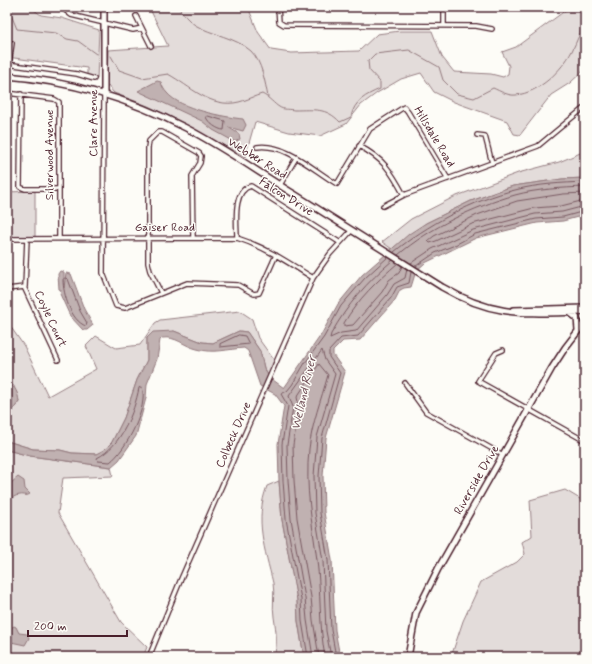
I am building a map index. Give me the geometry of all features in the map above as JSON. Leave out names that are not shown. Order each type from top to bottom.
[{"type":"main road","name":"Clare Avenue","points":[[104,7],[104,94]]},
{"type":"main road","name":"Webber Road","points":[[7,76],[60,83],[104,94],[155,113],[187,128],[459,297],[493,310],[517,313],[585,312]]},
{"type":"main road","name":"Webber Road","points":[[477,304],[514,310],[585,308]]},
{"type":"main road","points":[[567,312],[573,314],[576,318],[578,331]]},
{"type":"main road","name":"Riverside Drive","points":[[408,657],[416,613],[438,569],[552,368],[585,322]]},
{"type":"street","points":[[60,7],[71,15],[132,30],[142,28]]},
{"type":"street","points":[[278,7],[279,22],[284,25],[476,26],[492,29]]},
{"type":"street","points":[[444,7],[444,26]]},
{"type":"street","points":[[136,16],[150,46]]},
{"type":"street","points":[[12,43],[8,64],[77,74],[94,79]]},
{"type":"street","name":"Silverwood Avenue","points":[[7,93],[54,99],[59,102],[59,239]]},
{"type":"street","points":[[21,94],[20,187],[25,189],[59,189]]},
{"type":"street","name":"Clare Avenue","points":[[104,94],[103,273],[116,306],[125,308],[161,293]]},
{"type":"street","points":[[383,206],[404,195],[538,146],[585,106]]},
{"type":"street","name":"Hillsdale Road","points":[[257,147],[274,147],[296,158],[337,184],[370,129],[404,107],[448,179]]},
{"type":"street","points":[[193,238],[192,176],[200,163],[201,156],[168,135],[158,132],[149,141],[148,148],[148,238],[149,268],[161,293],[187,283],[238,285],[254,294],[259,293],[276,255]]},
{"type":"street","points":[[477,135],[485,136],[492,163]]},
{"type":"street","points":[[359,146],[380,159],[386,165],[404,195]]},
{"type":"street","points":[[280,185],[296,158]]},
{"type":"street","name":"Falcon Drive","points":[[237,238],[237,203],[244,189],[251,186],[339,242]]},
{"type":"street","name":"Colbeck Drive","points":[[149,657],[313,278],[339,242],[352,230]]},
{"type":"street","name":"Gaiser Road","points":[[7,240],[237,238],[255,244],[276,255],[313,278]]},
{"type":"street","points":[[7,289],[24,287],[27,283],[27,239]]},
{"type":"street","name":"Coyle Court","points":[[24,287],[58,360]]},
{"type":"street","points":[[503,350],[496,353],[478,381],[585,441]]},
{"type":"street","points":[[405,383],[426,412],[503,455]]},
{"type":"shaded area","points":[[7,7],[30,7],[41,15],[62,18],[99,30],[97,79],[87,77],[87,68],[7,57]]},
{"type":"shaded area","points":[[149,7],[248,7],[258,32],[271,50],[291,53],[359,51],[377,34],[400,31],[432,31],[442,57],[454,72],[491,74],[503,77],[508,74],[509,66],[502,52],[516,47],[570,7],[575,7],[585,11],[585,69],[570,83],[551,95],[520,135],[514,134],[507,121],[454,102],[434,92],[421,73],[401,79],[377,93],[361,105],[346,124],[320,136],[289,132],[255,122],[245,157],[181,122],[148,106],[114,93],[107,85],[108,50],[168,46]]},
{"type":"shaded area","points":[[585,151],[585,178],[562,179],[513,186],[471,201],[426,223],[392,249],[382,242],[411,219],[454,197],[518,173],[559,162]]},
{"type":"shaded area","points":[[35,191],[35,237],[7,237],[7,192]]},
{"type":"shaded area","points":[[240,311],[252,319],[258,338],[274,360],[269,377],[264,368],[260,351],[247,332],[239,331],[213,343],[202,342],[174,331],[147,338],[147,360],[137,380],[124,418],[112,442],[104,450],[97,454],[72,453],[60,450],[33,449],[7,441],[7,417],[19,402],[14,386],[7,382],[7,326],[10,326],[24,346],[48,396],[96,369],[86,346],[96,336],[116,348],[140,345],[155,323],[160,320]]},
{"type":"shaded area","points":[[7,450],[30,456],[111,467],[113,476],[63,478],[58,513],[121,622],[147,647],[143,657],[7,657]]},
{"type":"shaded area","points":[[279,481],[282,520],[297,600],[298,621],[304,657],[274,657],[276,632],[273,613],[274,587],[264,547],[261,511],[267,486]]},
{"type":"shaded area","points":[[565,490],[585,502],[585,657],[451,657],[463,621],[481,582],[517,562],[525,554],[522,542],[532,536],[530,500]]},
{"type":"water","points":[[157,81],[161,82],[163,88],[173,99],[182,104],[214,114],[243,119],[246,125],[243,131],[228,127],[239,134],[240,139],[235,142],[213,130],[202,121],[138,91]]},
{"type":"water","name":"Welland River","points":[[585,178],[585,215],[563,221],[537,223],[476,238],[425,263],[416,271],[411,287],[400,290],[395,300],[360,340],[343,341],[333,351],[333,355],[345,372],[326,438],[323,476],[324,512],[332,560],[335,630],[340,657],[304,657],[298,621],[297,600],[282,520],[278,444],[284,406],[275,394],[260,386],[248,351],[244,348],[215,351],[203,350],[192,348],[172,338],[162,338],[160,340],[157,359],[147,384],[146,398],[136,436],[119,460],[111,467],[30,456],[7,450],[7,441],[33,449],[60,450],[72,453],[96,454],[104,450],[112,442],[124,418],[137,380],[147,360],[147,338],[153,332],[174,331],[202,342],[213,343],[239,331],[247,332],[260,351],[264,368],[269,377],[284,388],[321,335],[338,304],[362,275],[409,234],[426,223],[471,201],[513,186],[562,179]]},
{"type":"water","points":[[60,271],[64,272],[64,288],[66,273],[71,274],[84,309],[93,325],[87,330],[83,330],[70,316],[60,294],[61,290],[59,289],[58,274]]},
{"type":"water","points":[[7,382],[16,390],[19,402],[7,417],[8,407]]},
{"type":"water","points":[[18,477],[24,481],[25,489],[30,494],[18,495],[7,499],[7,483],[11,483]]},
{"type":"water","points":[[14,626],[19,633],[27,634],[29,638],[25,645],[11,642],[9,636],[7,635],[7,630]]},
{"type":"waterway","points":[[178,7],[195,25],[238,42],[251,51],[260,66],[268,97]]},
{"type":"waterway","points":[[9,10],[17,29],[56,33],[67,39],[78,41],[96,54]]},
{"type":"waterway","points":[[111,56],[119,70],[142,78],[168,74],[201,95],[219,102],[239,102],[262,94],[281,108],[294,110],[319,110],[330,114],[340,122],[351,117],[355,107],[361,99],[380,89],[380,82],[369,70],[368,61],[375,54],[409,50],[439,67],[443,80],[457,94],[474,98],[493,88],[507,94],[516,95],[533,90],[556,73],[568,58],[585,23]]}]
